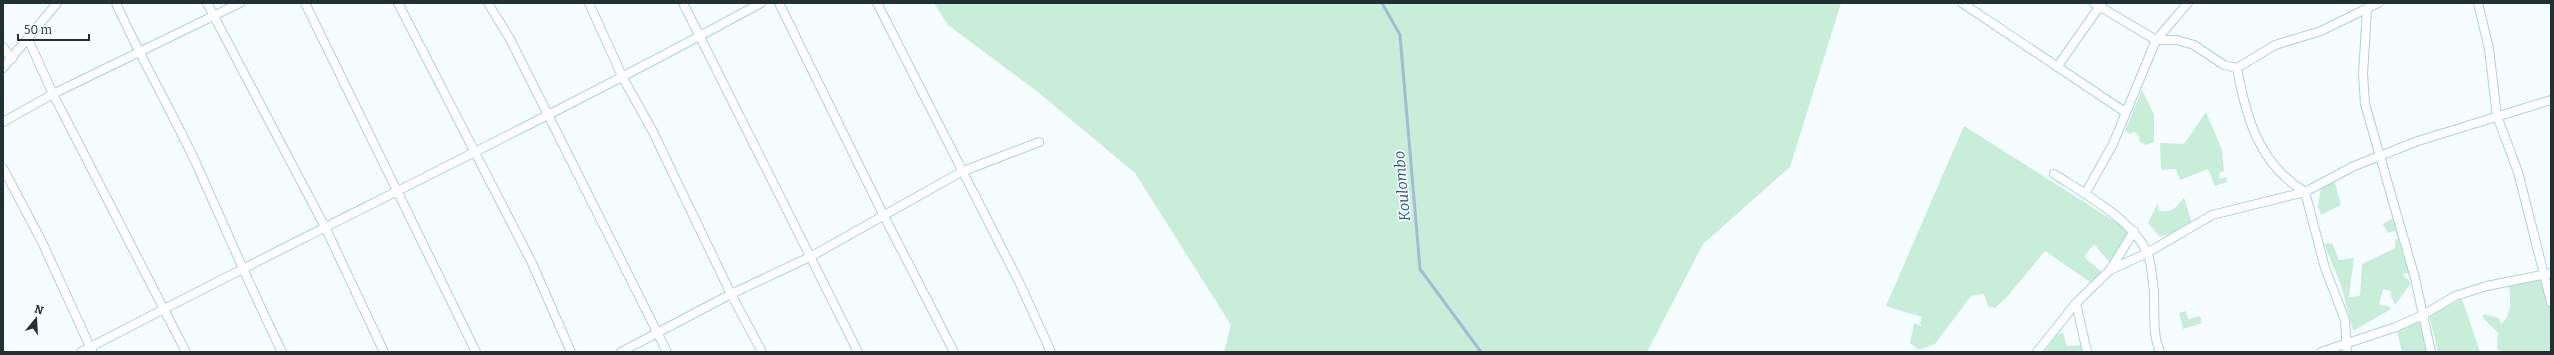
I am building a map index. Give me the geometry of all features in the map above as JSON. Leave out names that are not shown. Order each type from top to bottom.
[{"type":"street","points":[[3,68],[57,3]]},
{"type":"street","points":[[116,3],[138,53],[194,160],[242,268],[282,352]]},
{"type":"street","points":[[207,3],[325,227],[384,352]]},
{"type":"street","points":[[3,122],[54,94],[240,3]]},
{"type":"street","points":[[305,3],[396,192],[476,352]]},
{"type":"street","points":[[398,3],[532,263],[571,352]]},
{"type":"street","points":[[488,3],[510,39],[667,352]]},
{"type":"street","points":[[589,3],[623,78],[677,178],[731,294],[762,352]]},
{"type":"street","points":[[683,3],[858,352]]},
{"type":"street","points":[[81,352],[91,350],[164,308],[242,268],[623,78],[761,3]]},
{"type":"street","points":[[779,3],[884,216],[954,352]]},
{"type":"street","points":[[877,3],[961,172],[1019,282],[1051,352]]},
{"type":"street","points":[[1962,3],[2125,112]]},
{"type":"street","points":[[2085,194],[2113,144],[2156,40],[2188,3]]},
{"type":"street","points":[[2057,67],[2099,4],[2156,40],[2178,40],[2194,45],[2224,65],[2236,68],[2275,45],[2321,31],[2367,10],[2378,3]]},
{"type":"street","points":[[2478,3],[2489,49],[2497,116],[2510,143],[2548,274],[2551,302]]},
{"type":"street","points":[[2367,10],[2363,74],[2365,104],[2415,278],[2432,352]]},
{"type":"street","points":[[28,39],[54,94],[186,352]]},
{"type":"street","points":[[3,47],[12,59]]},
{"type":"street","points":[[2236,68],[2242,100],[2255,132],[2271,164],[2290,182],[2305,192],[2325,268],[2345,320],[2347,348]]},
{"type":"street","points":[[2110,270],[2147,253],[2212,215],[2305,192],[2354,166],[2418,141],[2551,100]]},
{"type":"street","points":[[622,352],[659,334],[731,294],[810,257],[961,172],[1038,142]]},
{"type":"street","points":[[3,168],[42,242],[91,350]]},
{"type":"street","points":[[2054,174],[2085,194],[2134,231],[2147,253],[2153,280],[2155,330],[2160,352]]},
{"type":"street","points":[[2037,352],[2076,303],[2110,270],[2134,231]]},
{"type":"street","points":[[2321,352],[2347,348],[2423,315],[2455,296],[2487,286],[2548,274]]},
{"type":"street","points":[[2076,303],[2087,352]]},
{"type":"green space","points":[[934,3],[1841,3],[1790,167],[1703,244],[1647,352],[1224,352],[1231,325],[1135,173],[1039,93],[948,25]]},
{"type":"green space","points":[[2142,90],[2154,115],[2154,142],[2146,145],[2139,141],[2140,137],[2135,132],[2130,134],[2125,131]]},
{"type":"green space","points":[[2206,112],[2222,150],[2224,171],[2219,173],[2219,179],[2226,177],[2227,182],[2215,186],[2208,169],[2180,180],[2176,169],[2161,170],[2160,143],[2184,144]]},
{"type":"green space","points":[[1964,126],[2130,231],[2111,264],[2094,244],[2084,257],[2103,273],[2090,282],[2045,251],[2007,297],[1995,308],[1988,306],[1984,294],[1971,296],[1935,344],[1919,350],[1910,343],[1914,323],[1922,326],[1920,323],[1922,317],[1886,306]]},
{"type":"green space","points":[[2334,179],[2341,205],[2321,215],[2318,206],[2321,186]]},
{"type":"green space","points":[[2184,198],[2192,223],[2172,235],[2159,236],[2148,223],[2158,203],[2158,210],[2170,211]]},
{"type":"green space","points":[[2395,217],[2413,275],[2405,273],[2403,275],[2411,283],[2395,305],[2391,296],[2391,291],[2383,289],[2379,305],[2388,306],[2391,309],[2353,331],[2341,285],[2324,244],[2332,243],[2339,260],[2354,258],[2349,297],[2360,296],[2362,264],[2395,248],[2395,240],[2398,239],[2396,231],[2388,233],[2383,224]]},
{"type":"green space","points":[[2542,277],[2551,311],[2551,352],[2504,352],[2497,349],[2498,333],[2483,318],[2483,314],[2499,318],[2501,324],[2505,320],[2509,311],[2509,285]]},
{"type":"green space","points":[[2462,299],[2480,352],[2438,352],[2429,315]]},
{"type":"green space","points":[[2186,311],[2188,319],[2200,316],[2202,323],[2183,329],[2179,313]]},
{"type":"green space","points":[[2422,319],[2429,352],[2402,352],[2397,331]]},
{"type":"green space","points":[[2063,333],[2067,346],[2085,345],[2086,352],[2044,352],[2058,334]]},
{"type":"waterway","name":"Koulombo","points":[[1382,3],[1400,35],[1420,269],[1481,352]]}]
